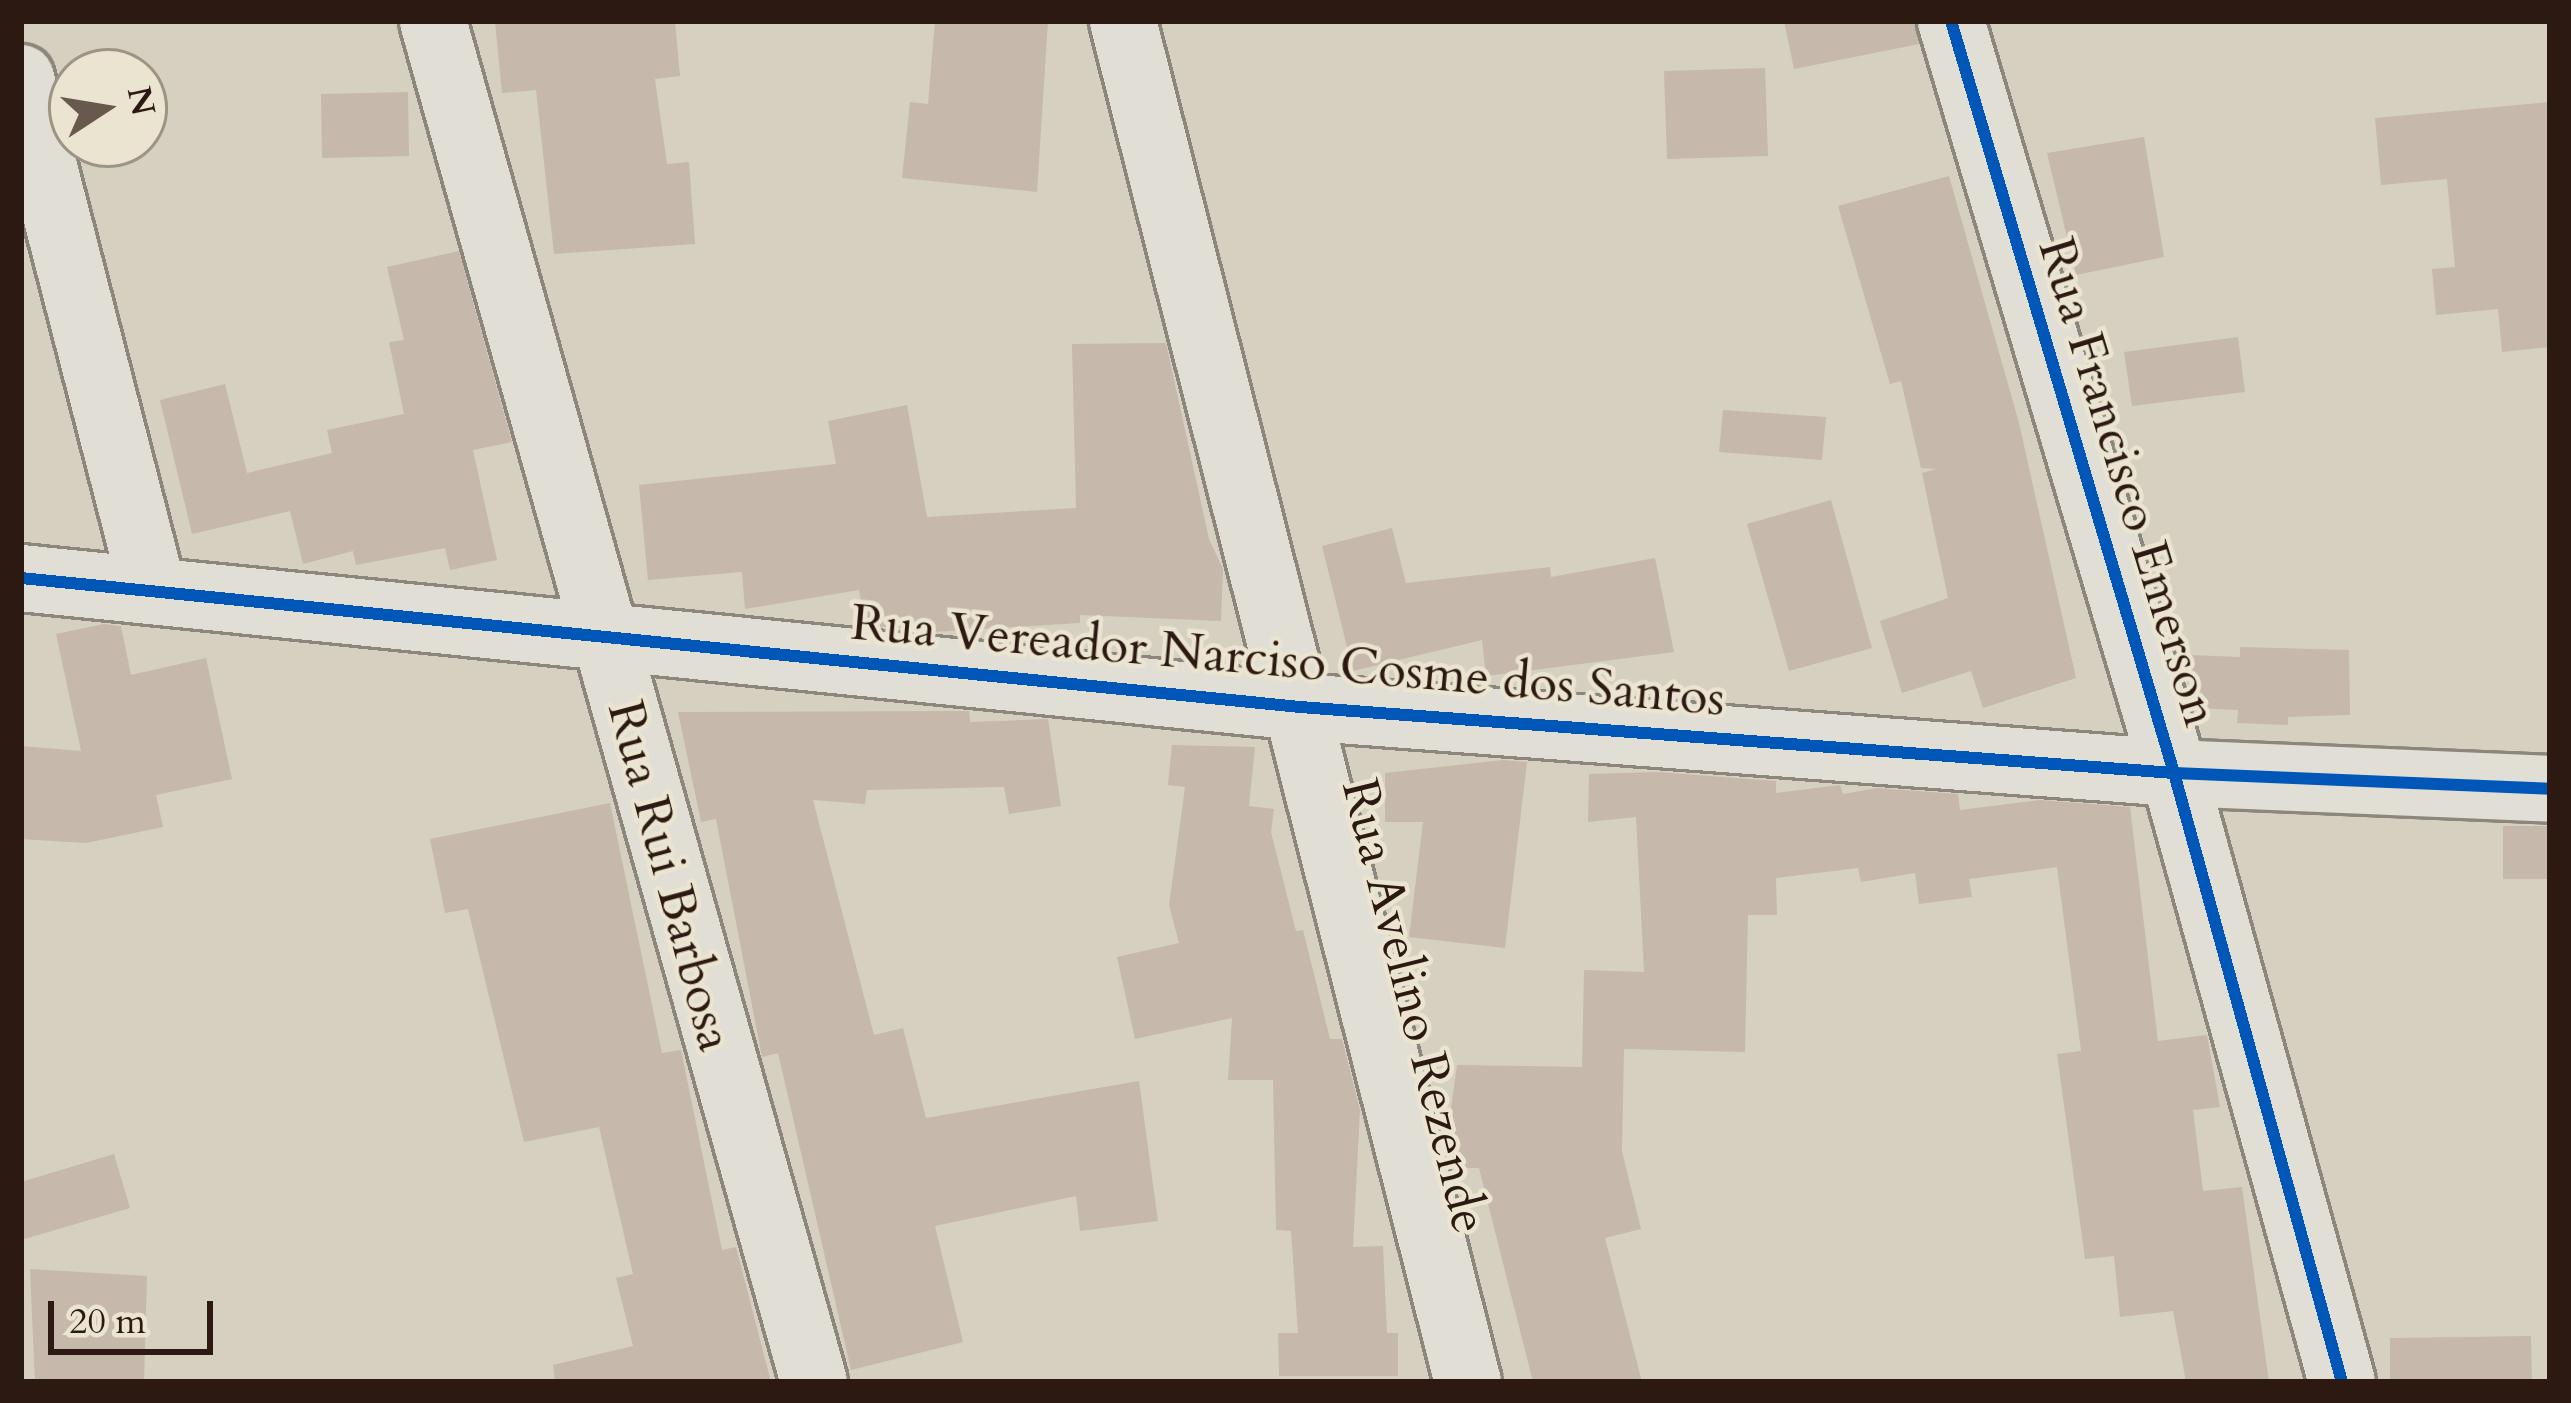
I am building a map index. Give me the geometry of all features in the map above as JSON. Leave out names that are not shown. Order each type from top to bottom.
[{"type":"street","name":"Rua Rui Barbosa","points":[[433,21],[814,1382]]},
{"type":"street","name":"Rua Avelino Rezende","points":[[1123,21],[1468,1382]]},
{"type":"street","name":"Rua Francisco Emerson","points":[[1951,21],[2174,773],[2342,1382]]},
{"type":"street","points":[[21,78],[152,587]]},
{"type":"street","name":"Rua Vereador Narciso Cosme dos Santos","points":[[21,578],[152,587],[1300,706],[2174,773],[2550,789]]},
{"type":"building","points":[[495,21],[675,21],[680,76],[655,79],[667,164],[689,162],[695,244],[554,254],[536,90],[502,93]]},
{"type":"building","points":[[935,21],[1048,21],[1037,192],[902,178],[910,102],[928,104]]},
{"type":"building","points":[[1784,21],[1915,21],[1919,44],[1794,69]]},
{"type":"building","points":[[1765,68],[1768,156],[1667,159],[1664,71]]},
{"type":"building","points":[[408,92],[409,156],[322,158],[321,94]]},
{"type":"building","points":[[2550,102],[2550,347],[2502,352],[2498,309],[2436,315],[2432,269],[2455,267],[2447,179],[2381,185],[2375,118]]},
{"type":"building","points":[[2144,137],[2164,257],[2076,275],[2047,153]]},
{"type":"building","points":[[1949,176],[2019,423],[2076,678],[1983,708],[1971,671],[1902,693],[1880,621],[1948,598],[1922,473],[1936,469],[1921,468],[1901,381],[1890,384],[1838,206]]},
{"type":"building","points":[[459,251],[512,442],[473,450],[497,560],[450,570],[445,548],[356,565],[353,551],[303,564],[290,511],[192,534],[160,400],[225,384],[247,473],[332,453],[327,430],[404,414],[389,342],[404,340],[387,267]]},
{"type":"building","points":[[2238,337],[2245,392],[2132,406],[2124,352]]},
{"type":"building","points":[[1166,343],[1209,539],[1223,569],[1221,621],[1080,615],[1080,623],[933,632],[865,625],[859,590],[745,609],[742,572],[648,580],[639,485],[836,464],[828,421],[907,405],[927,517],[1076,508],[1072,344]]},
{"type":"building","points":[[1723,410],[1826,417],[1822,460],[1719,452]]},
{"type":"building","points":[[1831,500],[1872,648],[1789,671],[1747,524]]},
{"type":"building","points":[[1392,528],[1406,583],[1550,567],[1551,577],[1655,558],[1674,652],[1486,676],[1482,640],[1353,671],[1322,546]]},
{"type":"building","points":[[104,624],[121,626],[131,675],[206,658],[232,779],[156,795],[163,827],[86,843],[21,839],[21,746],[81,751],[56,634]]},
{"type":"building","points":[[2240,647],[2349,650],[2350,715],[2288,717],[2288,725],[2237,723],[2238,710],[2194,708],[2189,655],[2240,657]]},
{"type":"building","points":[[969,711],[970,722],[1048,719],[1061,806],[1009,814],[1004,787],[867,790],[865,804],[813,800],[874,1035],[903,1028],[926,1118],[1139,1081],[1158,1221],[1080,1231],[1076,1196],[935,1226],[963,1342],[851,1370],[778,1053],[762,1057],[716,819],[701,822],[678,712]]},
{"type":"building","points":[[1172,745],[1255,747],[1249,806],[1274,809],[1271,832],[1296,931],[1303,930],[1330,1039],[1342,1039],[1360,1110],[1353,1247],[1383,1246],[1387,1333],[1398,1333],[1398,1376],[1279,1376],[1278,1333],[1298,1333],[1291,1231],[1276,1230],[1273,1080],[1228,1080],[1232,1018],[1135,1039],[1117,957],[1179,943],[1169,905],[1185,787],[1168,785]]},
{"type":"building","points":[[1503,760],[1527,762],[1505,948],[1409,937],[1423,822],[1385,822],[1385,773]]},
{"type":"building","points":[[1657,772],[1776,781],[1776,793],[1840,785],[1843,794],[1877,788],[1958,794],[1960,810],[2040,800],[2130,807],[2158,1041],[2207,1035],[2220,1107],[2193,1110],[2203,1191],[2242,1187],[2269,1382],[2186,1382],[2173,1311],[2120,1317],[2114,1256],[2085,1259],[2057,1054],[2081,1051],[2057,867],[1969,879],[1972,897],[1919,904],[1915,873],[1861,882],[1858,868],[1776,878],[1777,915],[1748,915],[1745,1052],[1624,1049],[1622,1151],[1641,1229],[1605,1238],[1642,1382],[1533,1382],[1479,1168],[1452,1168],[1446,1144],[1457,1065],[1582,1067],[1584,970],[1644,972],[1636,817],[1588,822],[1589,774]]},
{"type":"building","points":[[610,803],[662,1053],[681,1050],[722,1250],[736,1247],[771,1382],[555,1382],[553,1365],[633,1346],[616,1278],[633,1274],[599,1127],[524,1142],[468,909],[445,913],[430,839]]},
{"type":"building","points":[[2503,826],[2550,826],[2550,879],[2503,879]]},
{"type":"building","points":[[114,1154],[130,1208],[21,1240],[21,1182]]},
{"type":"building","points":[[30,1269],[147,1276],[144,1382],[35,1382]]},
{"type":"building","points":[[2531,1336],[2532,1382],[2390,1382],[2390,1338]]},
{"type":"cycle path","points":[[1951,21],[2174,773],[2342,1382]]},
{"type":"cycle path","points":[[21,578],[1300,707],[2174,773],[2550,789]]}]
